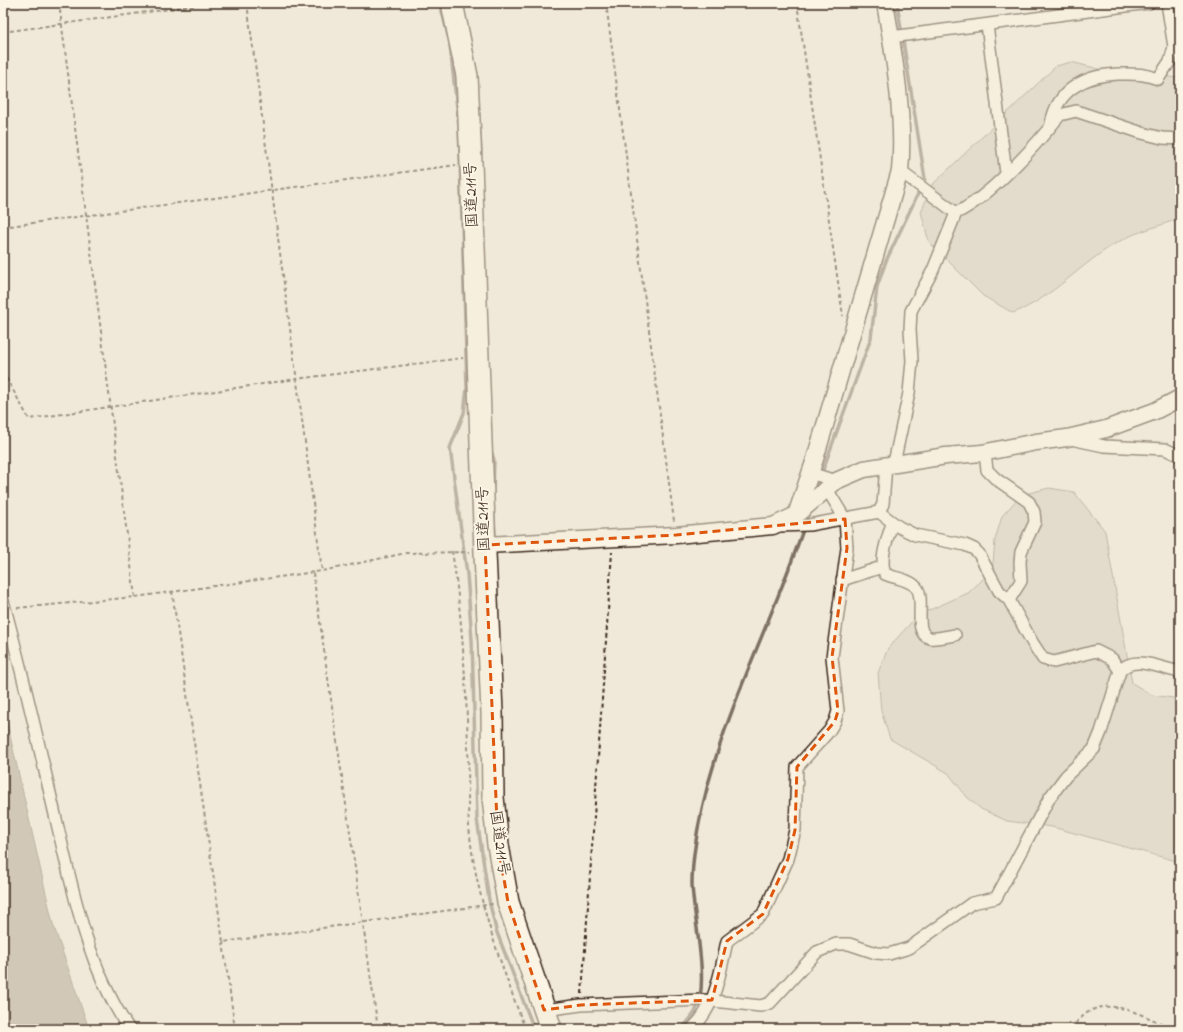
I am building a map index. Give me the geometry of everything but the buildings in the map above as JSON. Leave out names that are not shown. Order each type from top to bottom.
[{"type":"highway","name":"国道211号","points":[[452,3],[467,76],[472,163],[492,712],[493,797],[498,845],[508,902],[547,1020]]},
{"type":"street","points":[[802,518],[822,482],[900,171],[903,144],[900,36],[885,3]]},
{"type":"street","points":[[900,36],[1149,3]]},
{"type":"street","points":[[1051,126],[1053,114],[1060,100],[1071,88],[1087,79],[1104,75],[1144,74],[1158,79],[1170,61],[1174,47],[1167,3]]},
{"type":"street","points":[[987,25],[1006,173]]},
{"type":"street","points":[[485,549],[613,538],[676,535],[773,526],[802,518],[845,519],[878,512],[883,504],[890,464],[910,393],[912,361],[910,329],[911,311],[933,270],[956,214],[968,208],[1006,173],[1060,115],[1076,112],[1142,133],[1162,138],[1180,140]]},
{"type":"street","points":[[900,171],[956,214]]},
{"type":"street","points":[[802,518],[822,482],[864,469],[890,464],[985,453],[1036,442],[1067,438],[1106,429],[1155,411],[1180,398]]},
{"type":"street","points":[[1067,438],[1104,446],[1165,449],[1180,456]]},
{"type":"street","points":[[985,453],[987,470],[996,479],[1029,502],[1034,512],[1035,522],[1021,552],[1021,581],[1009,600]]},
{"type":"street","points":[[692,1029],[702,1019],[703,1000],[720,976],[727,941],[763,914],[788,859],[795,830],[797,767],[829,732],[838,711],[832,657],[846,548],[845,519],[822,482]]},
{"type":"street","points":[[878,512],[892,523],[915,535],[965,545],[974,549],[979,554],[999,591],[1009,600],[1032,642],[1043,658],[1054,662],[1096,650],[1112,659],[1120,671]]},
{"type":"street","points":[[892,523],[882,567],[885,574],[906,581],[916,587],[921,596],[920,627],[925,635],[930,638],[955,635]]},
{"type":"street","points":[[842,580],[882,567]]},
{"type":"street","points":[[4,605],[30,706],[74,896],[90,950],[116,1010],[129,1029]]},
{"type":"street","points":[[547,1020],[581,1005],[703,1000],[761,1006],[770,1003],[817,952],[836,944],[849,944],[876,953],[889,954],[909,948],[972,903],[996,898],[1050,797],[1066,776],[1094,749],[1101,732],[1120,671],[1125,665],[1139,662],[1180,672]]},
{"type":"path","points":[[59,3],[135,597]]},
{"type":"path","points":[[3,32],[213,3]]},
{"type":"path","points":[[246,3],[322,571]]},
{"type":"path","points":[[606,3],[676,535]]},
{"type":"path","points":[[797,3],[844,322]]},
{"type":"path","points":[[3,227],[472,163]]},
{"type":"path","points":[[3,372],[29,419],[296,379],[478,356]]},
{"type":"path","points":[[581,1005],[613,538]]},
{"type":"path","points":[[4,605],[135,597],[313,573],[406,553],[485,549]]},
{"type":"path","points":[[313,573],[378,1029]]},
{"type":"path","points":[[172,591],[235,1029]]},
{"type":"path","points":[[222,942],[508,902]]},
{"type":"path","points":[[1072,1029],[1085,1015],[1096,1008],[1108,1006],[1124,1009],[1175,1029]]},
{"type":"highlighted area","points":[[845,519],[847,548],[832,657],[838,711],[835,721],[797,767],[795,830],[788,859],[763,914],[727,941],[712,1000],[581,1005],[544,1010],[508,902],[498,845],[485,545],[676,535]]},
{"type":"shaded area","points":[[1071,62],[1111,72],[1180,78],[1180,218],[1134,234],[1120,241],[1106,249],[1041,299],[1013,313],[983,296],[929,242],[921,212],[932,185],[1056,66]]},
{"type":"shaded area","points":[[1049,488],[1074,492],[1105,531],[1132,683],[1152,695],[1180,699],[1180,862],[1052,827],[1007,821],[981,809],[967,797],[948,773],[890,739],[881,711],[878,673],[888,648],[918,615],[968,593],[993,570],[991,567],[993,564],[995,540],[1002,516],[1021,495]]},
{"type":"shaded area","points":[[3,705],[53,924],[89,1029],[3,1029]]},
{"type":"waterway","points":[[440,3],[448,36]]},
{"type":"waterway","points":[[464,9],[463,7],[468,3]]},
{"type":"waterway","points":[[816,489],[871,338],[877,287],[886,261],[925,179],[897,3]]},
{"type":"waterway","points":[[450,46],[459,126],[467,388],[464,413],[450,448],[467,574],[472,640],[477,819],[489,900],[496,930],[534,1029]]},
{"type":"waterway","points":[[480,132],[481,154]]},
{"type":"waterway","points":[[491,450],[494,460],[493,493]]},
{"type":"waterway","points":[[681,1029],[696,1010],[700,998],[700,949],[692,884],[694,854],[702,810],[713,766],[727,723],[778,597],[809,512]]},
{"type":"waterway","points":[[494,515],[495,534]]}]
